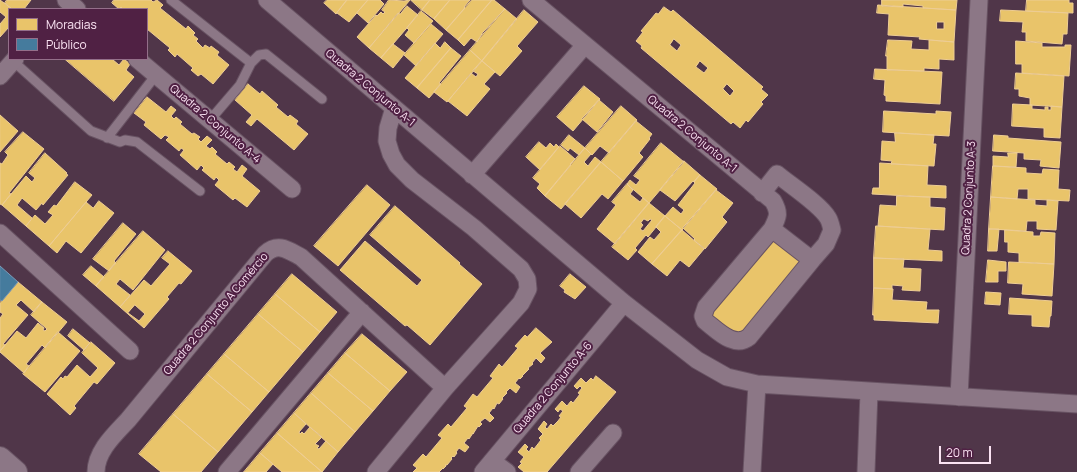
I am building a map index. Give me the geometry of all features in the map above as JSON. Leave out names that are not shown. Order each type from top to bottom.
[{"type":"main road","points":[[0,458],[16,472]]},
{"type":"street","points":[[59,8],[66,0],[76,8]]},
{"type":"street","name":"Quadra 2 Conjunto A-1","points":[[267,0],[624,304],[697,360],[727,377],[757,384],[1077,404]]},
{"type":"street","name":"Quadra 2 Conjunto A-1","points":[[531,0],[773,201],[778,209],[778,218],[772,228]]},
{"type":"street","name":"Quadra 2 Conjunto A-3","points":[[960,397],[979,0]]},
{"type":"street","points":[[472,175],[585,45]]},
{"type":"street","points":[[0,76],[14,60]]},
{"type":"street","name":"Quadra 2 Conjunto A-4","points":[[138,60],[292,189]]},
{"type":"street","points":[[376,472],[445,388],[521,303],[528,289],[527,279],[521,269],[474,228],[412,180],[397,166],[387,141],[388,128],[394,108]]},
{"type":"street","points":[[762,193],[777,174],[801,192],[828,217],[832,230],[826,244],[749,337],[744,341],[737,342],[730,339],[705,321],[703,316],[706,307],[772,228],[812,260]]},
{"type":"street","points":[[0,233],[130,351]]},
{"type":"street","name":"Quadra 2 Conjunto A Comércio","points":[[96,472],[100,455],[111,438],[128,420],[270,249],[285,249],[302,257],[445,388]]},
{"type":"street","name":"Quadra 2 Conjunto A-6","points":[[488,467],[624,304]]},
{"type":"street","points":[[227,472],[362,312]]},
{"type":"street","points":[[752,472],[757,384]]},
{"type":"street","points":[[866,472],[870,392]]},
{"type":"street","points":[[579,472],[613,433]]},
{"type":"street","points":[[488,467],[507,472]]},
{"type":"lane","points":[[171,0],[251,63]]},
{"type":"lane","points":[[210,120],[240,85],[251,63],[259,55],[266,54],[322,99]]},
{"type":"lane","points":[[14,60],[91,131],[120,142],[125,140],[137,142],[200,191]]},
{"type":"lane","points":[[107,138],[156,75]]},
{"type":"building: Moradias","points":[[0,0],[11,8],[8,8],[8,28],[0,37],[0,24],[6,17],[0,12]]},
{"type":"building: Moradias","points":[[7,0],[31,0],[25,8],[11,8],[5,3]]},
{"type":"building: Moradias","points":[[114,0],[151,0],[153,2],[157,0],[163,5],[160,8],[186,29],[188,26],[195,33],[193,35],[198,39],[196,41],[203,48],[205,45],[210,48],[211,46],[219,52],[217,55],[229,65],[213,84],[201,74],[198,76],[191,70],[193,68],[177,54],[175,57],[168,50],[170,48],[148,30],[148,8],[118,8],[112,3]]},
{"type":"building: Moradias","points":[[327,0],[347,0],[336,14],[324,3]]},
{"type":"building: Moradias","points":[[347,0],[368,0],[349,22],[337,13]]},
{"type":"building: Moradias","points":[[368,0],[380,0],[384,4],[368,23],[357,13]]},
{"type":"building: Moradias","points":[[389,0],[410,0],[369,48],[357,37],[376,15],[377,16],[381,12],[383,14],[385,12],[382,10]]},
{"type":"building: Moradias","points":[[411,0],[430,0],[422,10]]},
{"type":"building: Moradias","points":[[430,0],[450,0],[434,19],[422,10]]},
{"type":"building: Moradias","points":[[450,0],[470,0],[446,30],[434,19]]},
{"type":"building: Moradias","points":[[472,0],[492,0],[458,40],[446,30]]},
{"type":"building: Moradias","points":[[492,0],[505,9],[483,32],[477,42],[471,38],[464,46],[458,40]]},
{"type":"building: Moradias","points":[[882,0],[957,0],[956,10],[923,8],[923,6],[903,4],[903,7],[882,6]]},
{"type":"building: Moradias","points":[[1027,0],[1069,0],[1069,3],[1073,3],[1073,13],[1026,11]]},
{"type":"building: Moradias","points":[[878,5],[956,10],[954,42],[919,39],[920,37],[888,35],[889,14],[877,13]],"holes":[[[937,22],[944,22],[944,29],[937,29]]]},
{"type":"building: Moradias","points":[[407,6],[418,15],[381,58],[369,48],[398,13],[400,14]]},
{"type":"building: Moradias","points":[[664,7],[671,12],[673,10],[763,87],[761,89],[768,95],[761,102],[763,104],[748,122],[746,120],[740,128],[733,122],[731,124],[641,48],[642,46],[636,41],[643,32],[641,31],[656,13],[658,14]],"holes":[[[674,39],[681,45],[677,51],[670,45]],[[700,61],[708,68],[704,73],[696,67]],[[727,84],[734,91],[730,96],[723,89]]]},
{"type":"building: Moradias","points":[[505,9],[517,19],[482,61],[470,50]]},
{"type":"building: Moradias","points":[[524,10],[538,22],[517,46],[522,51],[500,76],[482,61]]},
{"type":"building: Moradias","points":[[1001,10],[1068,13],[1067,34],[1063,34],[1062,44],[1026,41],[1026,32],[1022,32],[1023,22],[1000,21]]},
{"type":"building: Moradias","points":[[421,11],[433,21],[414,43],[405,35],[409,30],[407,28]]},
{"type":"building: Moradias","points":[[431,24],[443,34],[416,66],[404,55]]},
{"type":"building: Moradias","points":[[888,40],[912,41],[911,49],[929,50],[929,40],[954,42],[954,60],[939,59],[939,69],[924,68],[924,71],[887,70],[886,56]]},
{"type":"building: Moradias","points":[[1016,41],[1042,43],[1042,47],[1065,47],[1065,45],[1071,45],[1069,76],[1022,73],[1022,64],[1016,64]]},
{"type":"building: Moradias","points":[[445,42],[451,48],[417,88],[405,78],[435,43],[440,48]]},
{"type":"building: Moradias","points":[[393,44],[405,53],[393,68],[381,58]]},
{"type":"building: Moradias","points":[[451,48],[461,56],[429,98],[417,88]]},
{"type":"building: Moradias","points":[[470,50],[482,61],[447,102],[434,92]]},
{"type":"building: Moradias","points":[[66,60],[113,60],[119,65],[123,60],[125,60],[130,64],[126,70],[134,77],[114,101]]},
{"type":"building: Moradias","points":[[482,61],[495,72],[484,84],[490,89],[467,116],[448,101],[471,73],[476,77],[478,74],[473,71]]},
{"type":"building: Moradias","points":[[875,69],[942,72],[940,104],[886,101],[886,96],[884,95],[885,80],[874,79]]},
{"type":"building: Moradias","points":[[1016,73],[1064,76],[1062,107],[1030,105],[1030,98],[1019,96],[1019,89],[1015,89]]},
{"type":"building: Moradias","points":[[248,84],[260,94],[262,91],[278,105],[276,107],[288,117],[290,115],[298,121],[296,124],[308,134],[294,150],[257,119],[251,126],[246,122],[252,115],[235,100]]},
{"type":"building: Moradias","points":[[584,86],[600,99],[573,131],[557,117]]},
{"type":"building: Moradias","points":[[147,97],[166,112],[171,106],[176,110],[171,116],[174,119],[176,117],[182,122],[180,124],[192,134],[194,133],[200,137],[198,139],[201,142],[207,136],[212,140],[206,146],[210,149],[212,147],[217,152],[215,154],[227,164],[229,162],[235,167],[233,169],[237,172],[242,165],[247,169],[242,176],[260,191],[247,207],[235,198],[233,200],[215,185],[219,180],[216,177],[214,180],[202,170],[204,168],[201,165],[197,170],[180,155],[184,150],[181,148],[179,151],[166,140],[169,137],[165,135],[161,139],[144,125],[146,122],[134,113]]},
{"type":"building: Moradias","points":[[599,100],[613,112],[597,132],[582,119]]},
{"type":"building: Moradias","points":[[1013,104],[1032,105],[1032,109],[1045,110],[1045,107],[1048,107],[1048,110],[1051,110],[1051,106],[1062,107],[1060,138],[1044,137],[1044,128],[1012,126]]},
{"type":"building: Moradias","points":[[621,106],[637,120],[609,153],[600,146],[592,155],[585,148]]},
{"type":"building: Moradias","points":[[884,111],[936,114],[936,111],[951,112],[949,136],[883,132]]},
{"type":"building: Moradias","points":[[0,115],[18,131],[0,152]]},
{"type":"building: Moradias","points":[[636,121],[652,134],[639,153],[643,157],[623,181],[601,162]]},
{"type":"building: Moradias","points":[[23,132],[44,149],[9,193],[11,194],[2,205],[0,204],[0,163],[2,164],[8,155],[5,152]]},
{"type":"building: Moradias","points":[[895,133],[934,135],[933,144],[936,144],[934,166],[891,164],[892,161],[881,160],[882,141],[895,142]]},
{"type":"building: Moradias","points":[[569,135],[585,148],[579,155],[570,148],[568,151],[561,145]]},
{"type":"building: Moradias","points":[[994,135],[1008,136],[1008,138],[1061,142],[1059,168],[1040,166],[1041,160],[1024,159],[1024,153],[993,151]]},
{"type":"building: Moradias","points":[[539,142],[546,148],[550,143],[554,147],[556,144],[559,147],[540,170],[526,157]]},
{"type":"building: Moradias","points":[[661,143],[684,162],[649,203],[627,184],[630,180],[636,185],[640,180],[634,176]]},
{"type":"building: Moradias","points":[[560,146],[575,159],[545,196],[537,188],[540,184],[533,178]]},
{"type":"building: Moradias","points":[[585,148],[591,154],[584,162],[588,166],[595,157],[601,162],[561,209],[545,196]]},
{"type":"building: Moradias","points":[[45,153],[68,175],[43,205],[42,203],[36,210],[22,198],[17,205],[32,218],[26,226],[2,205],[26,176],[32,182],[35,178],[29,173]]},
{"type":"building: Moradias","points":[[1008,153],[1017,153],[1016,167],[993,166],[993,156],[1008,157]]},
{"type":"building: Moradias","points":[[684,161],[700,175],[675,201],[660,190]]},
{"type":"building: Moradias","points":[[601,162],[623,181],[608,199],[602,194],[581,218],[565,204]]},
{"type":"building: Moradias","points":[[880,163],[928,166],[927,185],[946,186],[946,198],[872,194],[873,188],[879,188]]},
{"type":"building: Moradias","points":[[993,166],[1026,168],[1026,173],[1042,174],[1043,169],[1059,170],[1058,189],[1070,190],[1069,201],[1028,199],[1028,189],[1018,189],[1017,199],[991,197]]},
{"type":"building: Moradias","points":[[700,175],[717,189],[682,230],[665,216],[673,207],[681,214],[684,210],[678,205]]},
{"type":"building: Moradias","points":[[75,182],[92,195],[49,246],[26,226],[35,215],[45,224],[53,215],[48,212],[54,205],[56,206]]},
{"type":"building: Moradias","points":[[627,184],[633,190],[630,194],[640,202],[643,198],[649,203],[615,244],[597,229],[616,205],[612,202]]},
{"type":"building: Moradias","points":[[367,185],[390,205],[338,266],[314,246]]},
{"type":"building: Moradias","points":[[716,190],[733,203],[722,217],[727,222],[705,249],[683,228]]},
{"type":"building: Moradias","points":[[897,196],[930,197],[930,207],[945,208],[944,230],[878,226],[880,205],[896,206]]},
{"type":"building: Moradias","points":[[991,197],[1035,200],[1035,205],[1047,206],[1047,200],[1058,201],[1056,230],[1037,229],[1037,221],[1027,221],[1026,231],[989,229]]},
{"type":"building: Moradias","points":[[99,201],[114,213],[81,253],[66,241],[57,253],[49,246],[86,202],[93,208]]},
{"type":"building: Moradias","points":[[649,203],[665,216],[648,237],[646,235],[635,248],[637,250],[628,260],[612,247]],"holes":[[[644,219],[648,221],[650,219],[652,220],[643,231],[640,229],[643,225],[641,223]]]},
{"type":"building: Moradias","points":[[395,206],[482,284],[430,345],[407,325],[405,326],[340,270],[365,241],[417,286],[422,280],[370,235]]},
{"type":"building: Moradias","points":[[665,216],[682,230],[652,264],[638,252],[650,237],[654,240],[661,232],[656,227]]},
{"type":"building: Moradias","points":[[123,223],[136,234],[114,261],[116,263],[109,271],[93,259]]},
{"type":"building: Moradias","points":[[876,226],[930,229],[928,250],[942,251],[942,261],[874,258]]},
{"type":"building: Moradias","points":[[989,229],[999,229],[997,251],[988,251]]},
{"type":"building: Moradias","points":[[682,230],[704,249],[689,267],[680,260],[667,276],[652,264]]},
{"type":"building: Moradias","points":[[1005,230],[1033,232],[1033,236],[1040,236],[1041,232],[1055,233],[1054,264],[1019,262],[1019,253],[1008,252],[1008,242],[1005,242]]},
{"type":"building: Moradias","points":[[143,231],[165,250],[133,290],[120,279],[116,284],[130,295],[120,307],[96,286]]},
{"type":"building: Moradias","points":[[767,234],[805,266],[737,346],[699,314]]},
{"type":"building: Moradias","points":[[168,251],[192,271],[167,297],[169,299],[144,328],[120,307],[144,280],[151,286],[170,264],[162,258]],"holes":[[[135,305],[145,314],[139,321],[128,313]]]},
{"type":"building: Moradias","points":[[874,258],[904,259],[903,268],[921,269],[920,291],[902,290],[903,286],[892,285],[892,289],[874,288]]},
{"type":"building: Moradias","points":[[988,260],[1006,262],[1006,271],[998,271],[998,282],[986,282]]},
{"type":"building: Moradias","points":[[1009,262],[1054,264],[1052,296],[1022,294],[1023,284],[1008,283]]},
{"type":"building: Moradias","points":[[91,266],[104,277],[96,286],[83,275]]},
{"type":"building: Moradias","points":[[292,274],[337,312],[320,332],[275,294]]},
{"type":"building: Moradias","points":[[570,274],[586,287],[575,299],[564,292],[565,290],[560,286]]},
{"type":"building: Moradias","points":[[18,282],[42,302],[34,312],[21,300],[16,305],[28,315],[3,344],[5,345],[0,351],[0,318],[3,314],[0,312],[0,303]]},
{"type":"building: Moradias","points":[[874,288],[893,289],[892,300],[927,302],[926,310],[939,310],[938,323],[874,320]]},
{"type":"building: Moradias","points":[[986,292],[1001,293],[1000,305],[985,304]]},
{"type":"building: Moradias","points":[[275,294],[320,332],[303,352],[258,314]]},
{"type":"building: Moradias","points":[[1010,298],[1052,301],[1049,327],[1032,326],[1032,315],[1009,314]]},
{"type":"building: Moradias","points":[[42,302],[67,322],[45,348],[42,345],[26,364],[29,366],[24,373],[0,351],[17,331],[26,338],[38,323],[44,328],[43,330],[45,331],[47,329],[31,315]]},
{"type":"building: Moradias","points":[[258,314],[303,352],[269,392],[224,354]]},
{"type":"building: Moradias","points":[[536,328],[552,342],[540,353],[545,358],[541,363],[536,358],[532,363],[533,364],[528,368],[529,369],[515,383],[520,387],[516,393],[510,388],[506,392],[507,393],[499,404],[497,403],[494,409],[493,408],[489,413],[494,418],[490,422],[485,418],[480,422],[482,424],[479,427],[478,426],[469,439],[468,438],[464,443],[469,447],[465,452],[459,448],[454,457],[453,456],[451,458],[452,459],[443,469],[439,472],[413,472],[417,468],[413,465],[423,454],[426,457],[442,438],[438,435],[448,424],[451,427],[467,408],[464,406],[473,394],[477,397],[493,378],[490,376],[499,364],[502,367],[518,348],[515,346],[525,335],[527,337]]},
{"type":"building: Moradias","points":[[73,329],[90,343],[84,350],[68,336]]},
{"type":"building: Moradias","points":[[58,332],[80,351],[45,392],[23,374]]},
{"type":"building: Moradias","points":[[362,334],[407,372],[390,391],[345,353]]},
{"type":"building: Moradias","points":[[91,342],[115,363],[97,384],[94,382],[74,406],[76,408],[70,415],[47,394],[61,377],[63,379],[65,376],[67,377],[77,365],[90,377],[98,368],[82,353]]},
{"type":"building: Moradias","points":[[345,353],[390,391],[373,411],[328,373]]},
{"type":"building: Moradias","points":[[224,354],[269,392],[252,412],[207,374]]},
{"type":"building: Moradias","points":[[328,373],[373,411],[355,432],[311,393]]},
{"type":"building: Moradias","points":[[207,374],[252,412],[218,452],[173,414]]},
{"type":"building: Moradias","points":[[596,376],[616,392],[547,472],[524,472],[518,467],[522,463],[520,462],[524,457],[518,452],[525,444],[528,447],[526,449],[529,452],[532,447],[534,449],[541,440],[539,438],[543,434],[538,429],[544,421],[547,424],[545,427],[547,429],[551,424],[553,426],[558,421],[561,417],[559,416],[563,411],[560,409],[558,412],[555,409],[562,401],[567,406],[571,401],[573,403],[580,394],[578,393],[582,388],[580,386],[577,389],[574,386],[581,378],[586,383],[591,378],[593,380]]},
{"type":"building: Moradias","points":[[311,393],[355,432],[338,452],[294,413]]},
{"type":"building: Moradias","points":[[294,413],[306,424],[299,432],[300,434],[302,432],[304,434],[310,427],[322,437],[315,444],[319,446],[317,448],[319,449],[326,441],[338,452],[322,472],[277,433]]},
{"type":"building: Moradias","points":[[173,414],[218,452],[201,472],[161,472],[139,454]]},
{"type":"building: Moradias","points":[[277,433],[322,472],[282,472],[260,453]]},
{"type":"building: Moradias","points":[[260,453],[273,464],[266,472],[244,472]]},
{"type":"building: Público","points":[[0,266],[18,282],[2,301],[0,300]]}]
